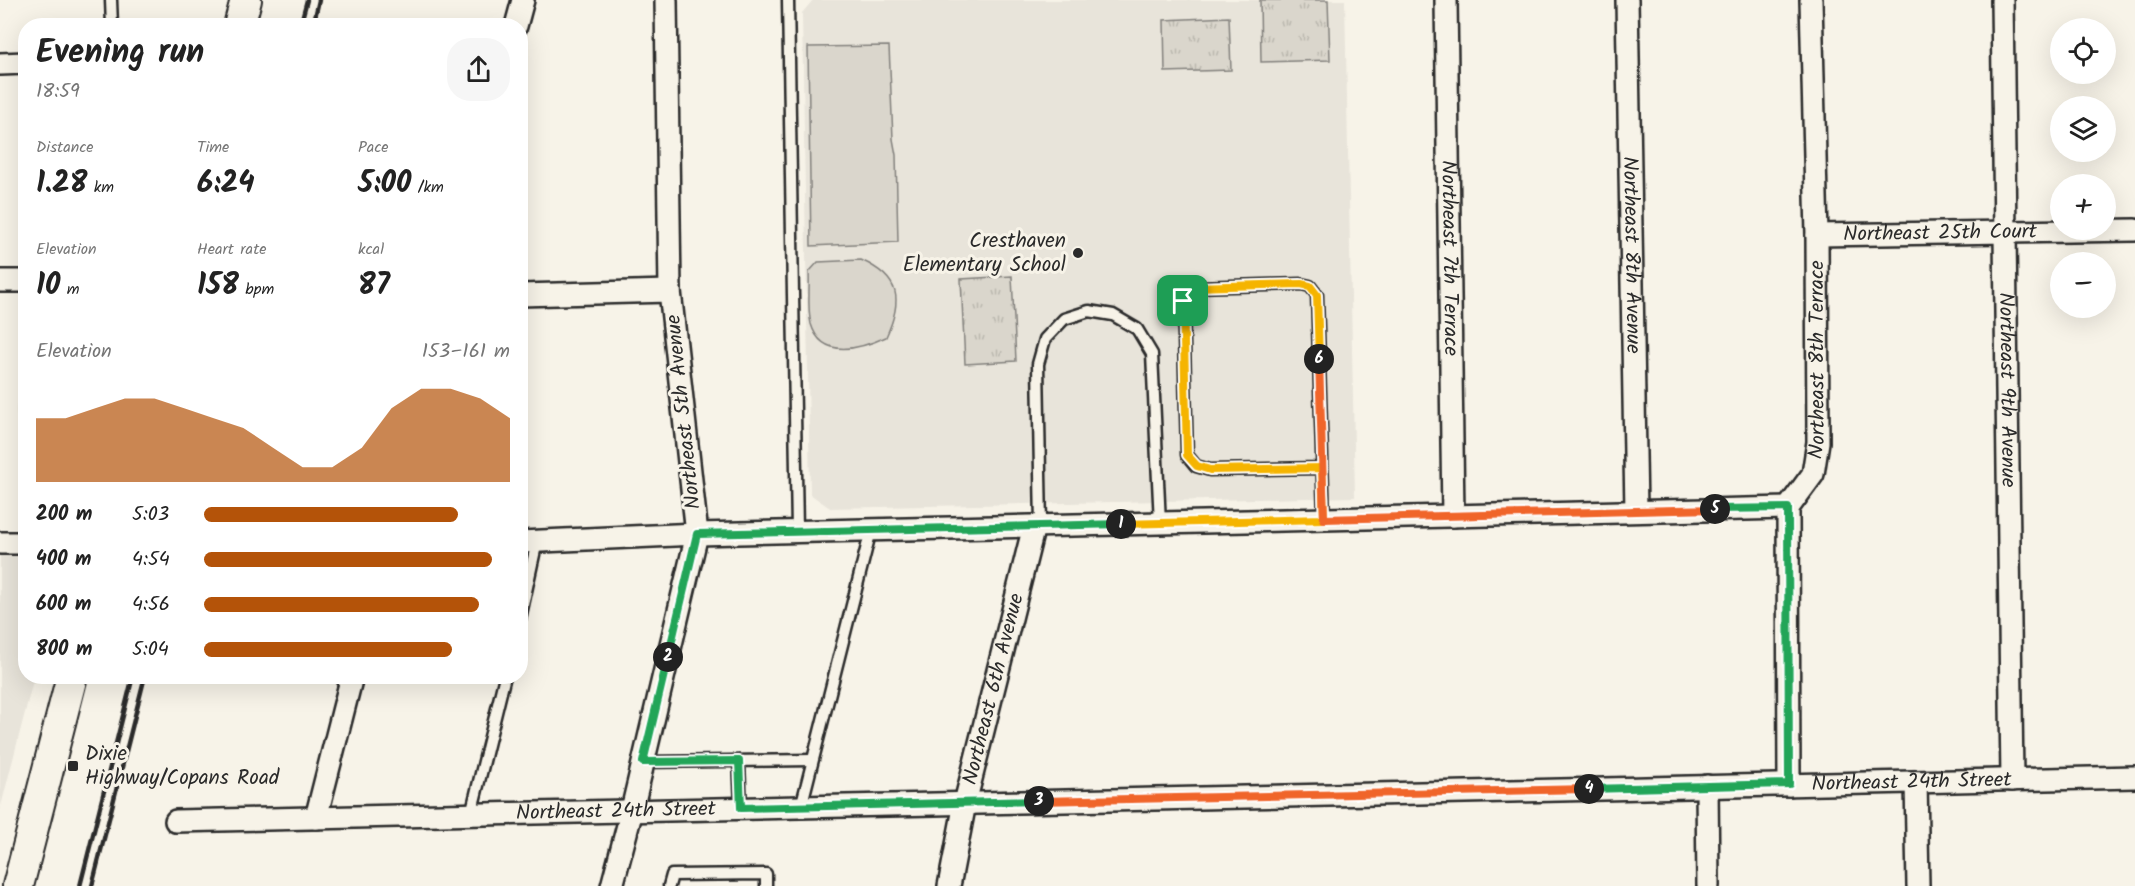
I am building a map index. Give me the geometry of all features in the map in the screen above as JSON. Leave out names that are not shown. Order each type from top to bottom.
[{"type":"main road","points":[[241,18],[246,0]]},
{"type":"main road","points":[[18,886],[70,684]]},
{"type":"street","points":[[518,18],[523,0]]},
{"type":"street","name":"Northeast 5th Avenue","points":[[612,886],[697,534],[670,291],[666,0]]},
{"type":"street","name":"Northeast 7th Terrace","points":[[1446,0],[1453,516]]},
{"type":"street","name":"Northeast 8th Avenue","points":[[1627,0],[1636,511]]},
{"type":"street","name":"Northeast 8th Terrace","points":[[1788,508],[1813,474],[1818,442],[1817,235],[1811,0]]},
{"type":"street","name":"Northeast 9th Avenue","points":[[2002,0],[2012,780]]},
{"type":"street","points":[[0,64],[18,63]]},
{"type":"street","name":"Northeast 25th Court","points":[[1817,235],[2135,230]]},
{"type":"street","points":[[0,281],[18,281]]},
{"type":"street","points":[[528,296],[670,291]]},
{"type":"street","points":[[529,541],[797,531],[1788,508],[1789,784]]},
{"type":"street","name":"Northeast 6th Avenue","points":[[949,886],[965,803],[1038,526]]},
{"type":"street","points":[[0,543],[18,543]]},
{"type":"street","points":[[316,818],[350,684]]},
{"type":"street","name":"Northeast 24th Street","points":[[176,821],[2135,777]]},
{"type":"street","points":[[1916,782],[1918,886]]},
{"type":"street","points":[[1707,786],[1708,886]]},
{"type":"lane","points":[[111,0],[112,18]]},
{"type":"lane","points":[[788,0],[797,531]]},
{"type":"lane","points":[[1322,468],[1210,470],[1197,466],[1187,455],[1183,301],[1186,292],[1195,287],[1301,284],[1310,286],[1317,295],[1324,519]]},
{"type":"lane","points":[[1038,526],[1038,364],[1045,339],[1064,319],[1089,311],[1113,315],[1137,329],[1152,354],[1160,523]]},
{"type":"lane","points":[[801,807],[871,530]]},
{"type":"lane","points":[[471,814],[503,684]]},
{"type":"lane","points":[[643,762],[812,760]]},
{"type":"lane","points":[[739,761],[741,808]]},
{"type":"lane","points":[[669,886],[672,875],[708,880],[765,874],[766,886]]},
{"type":"shaded area","name":"Cresthaven Elementary School","points":[[813,0],[1345,0],[1355,497],[830,508],[810,494],[802,13]]},
{"type":"shaded area","points":[[18,555],[18,684],[32,684],[0,810],[0,556]]},
{"type":"green space","points":[[1260,0],[1328,0],[1330,60],[1261,62]]},
{"type":"green space","points":[[1229,17],[1231,70],[1165,72],[1164,20]]},
{"type":"green space","points":[[889,46],[893,139],[896,155],[898,242],[811,246],[808,47]]},
{"type":"green space","points":[[861,260],[884,274],[891,283],[895,291],[895,312],[886,337],[866,345],[833,347],[816,336],[811,324],[809,272],[818,262]]},
{"type":"green space","points":[[1012,276],[1016,361],[965,364],[961,279]]},
{"type":"railway","points":[[302,18],[307,0]]},
{"type":"railway","points":[[315,18],[319,0]]},
{"type":"railway","points":[[80,886],[131,684]]},
{"type":"railway","points":[[92,886],[143,684]]},
{"type":"place","name":"Cresthaven Elementary School","points":[[1078,253]]},
{"type":"place","name":"Dixie Highway/Copans Road","points":[[73,766]]},
{"type":"route","points":[[1183,301],[1186,292],[1195,287],[1301,284],[1310,286],[1317,295],[1324,519],[1788,508],[1789,784],[741,808],[739,761],[643,762],[697,534],[1324,519],[1322,468],[1210,470],[1197,466],[1187,455],[1183,301]]}]
